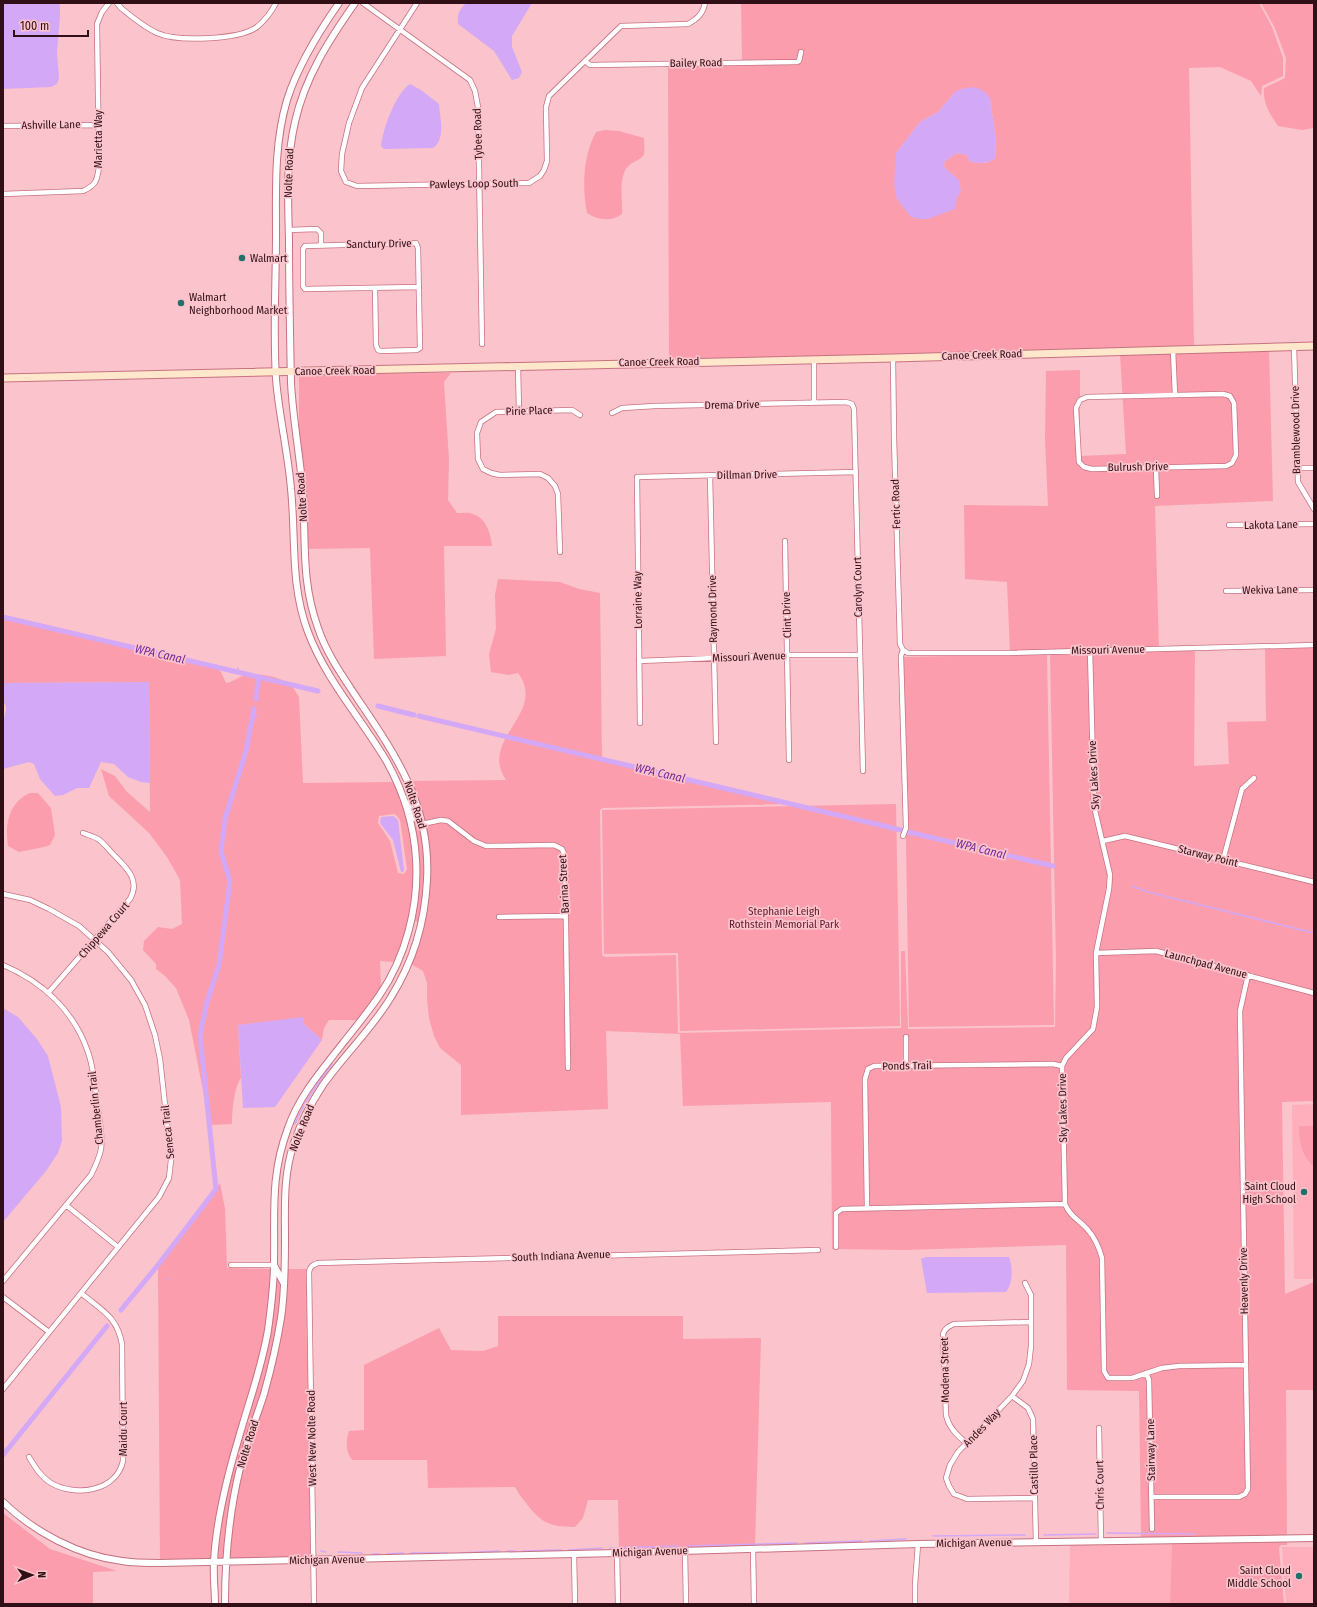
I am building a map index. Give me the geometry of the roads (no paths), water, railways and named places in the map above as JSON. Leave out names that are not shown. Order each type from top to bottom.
[{"type":"main road","name":"Canoe Creek Road","points":[[3,378],[893,358],[1314,346]]},
{"type":"street","name":"Marietta Way","points":[[3,194],[83,191],[92,187],[97,179],[99,167],[97,24],[102,12],[109,3]]},
{"type":"street","points":[[117,3],[121,8],[157,33],[179,39],[228,36],[246,32],[257,27],[273,9],[276,3]]},
{"type":"street","name":"Nolte Road","points":[[215,1604],[214,1562],[221,1504],[238,1440],[261,1364],[268,1333],[274,1265],[274,1197],[276,1172],[280,1151],[290,1123],[304,1095],[321,1070],[381,993],[398,959],[408,933],[416,895],[416,858],[411,822],[395,778],[377,746],[342,695],[319,657],[308,631],[298,595],[295,570],[292,494],[279,406],[276,372],[276,170],[278,144],[286,103],[292,85],[305,56],[339,3]]},
{"type":"street","name":"Nolte Road","points":[[225,1604],[226,1561],[231,1512],[250,1432],[264,1395],[281,1316],[284,1285],[284,1199],[286,1175],[294,1145],[307,1111],[324,1084],[369,1028],[390,998],[406,968],[418,937],[425,906],[427,852],[422,824],[412,789],[397,759],[344,679],[327,650],[318,629],[305,576],[303,492],[292,408],[290,372],[288,168],[295,121],[305,88],[317,61],[333,33],[354,3]]},
{"type":"street","name":"Tybee Road","points":[[363,3],[470,80],[474,90],[478,107],[482,344]]},
{"type":"street","points":[[401,29],[417,3]]},
{"type":"street","name":"Pawleys Loop South","points":[[401,29],[362,88],[349,123],[342,154],[341,171],[346,182],[357,186],[529,183],[540,176],[547,161],[546,107],[549,96],[621,26],[688,24],[697,19],[704,8],[705,3]]},
{"type":"street","name":"Bailey Road","points":[[585,61],[590,65],[797,62],[799,61],[801,52]]},
{"type":"street","name":"Ashville Lane","points":[[3,126],[98,125]]},
{"type":"street","points":[[276,224],[288,227],[317,229],[321,233],[321,245]]},
{"type":"street","name":"Sanctury Drive","points":[[376,288],[376,345],[378,350],[417,350],[420,348],[419,287],[418,248],[416,243],[321,245],[305,246],[303,248],[303,286],[306,289],[419,287]]},
{"type":"street","name":"Bramblewood Drive","points":[[1294,347],[1296,468],[1298,482],[1314,509]]},
{"type":"street","points":[[1173,350],[1174,395]]},
{"type":"street","name":"Fertic Road","points":[[893,358],[899,629],[900,644],[903,650],[901,656],[906,828],[903,836]]},
{"type":"street","points":[[814,359],[814,402]]},
{"type":"street","points":[[518,366],[519,411]]},
{"type":"street","name":"Bulrush Drive","points":[[1223,394],[1230,396],[1234,403],[1236,454],[1232,463],[1226,466],[1092,468],[1084,467],[1079,462],[1076,408],[1080,400],[1087,397],[1174,395],[1223,394]]},
{"type":"street","name":"Drema Drive","points":[[612,413],[622,408],[649,406],[814,402],[846,402],[852,404]]},
{"type":"street","name":"Carolyn Court","points":[[852,404],[854,409],[856,472],[863,771]]},
{"type":"street","name":"Pirie Place","points":[[560,552],[558,494],[555,486],[548,478],[540,474],[500,475],[483,469],[478,459],[477,433],[481,422],[496,412],[572,410],[580,415]]},
{"type":"street","points":[[1156,467],[1157,496]]},
{"type":"street","points":[[1296,468],[1314,468]]},
{"type":"street","name":"Dillman Drive","points":[[637,477],[856,472]]},
{"type":"street","name":"Raymond Drive","points":[[710,476],[716,742]]},
{"type":"street","name":"Lorraine Way","points":[[637,477],[640,723]]},
{"type":"street","name":"Lakota Lane","points":[[1229,525],[1314,524]]},
{"type":"street","name":"Clint Drive","points":[[785,541],[789,760]]},
{"type":"street","name":"Wekiva Lane","points":[[1226,591],[1314,590]]},
{"type":"street","name":"Missouri Avenue","points":[[903,650],[908,653],[1008,653],[1314,645]]},
{"type":"street","name":"Sky Lakes Drive","points":[[1066,1204],[1062,1066],[1066,1058],[1093,1029],[1097,1007],[1096,954],[1109,889],[1110,875],[1094,806],[1090,650]]},
{"type":"street","name":"Missouri Avenue","points":[[639,661],[860,655]]},
{"type":"street","points":[[329,674],[344,679]]},
{"type":"street","points":[[342,695],[356,697]]},
{"type":"street","points":[[395,778],[401,781],[414,817],[422,824]]},
{"type":"street","points":[[1223,860],[1242,789],[1254,778]]},
{"type":"street","name":"Barina Street","points":[[422,824],[441,820],[448,821],[474,841],[486,846],[549,845],[560,846],[564,852],[568,1068]]},
{"type":"street","name":"Chippewa Court","points":[[48,993],[134,893],[135,886],[133,877],[129,870],[98,839],[83,833]]},
{"type":"street","name":"Starway Point","points":[[1103,841],[1125,836],[1314,882]]},
{"type":"street","name":"Seneca Trail","points":[[3,894],[30,900],[79,926],[108,952],[131,980],[145,1006],[155,1035],[160,1059],[171,1160],[169,1178],[159,1197],[3,1390]]},
{"type":"street","points":[[499,917],[566,916]]},
{"type":"street","name":"Launchpad Avenue","points":[[1096,954],[1156,951],[1314,993]]},
{"type":"street","name":"Chamberlin Trail","points":[[3,965],[20,972],[37,983],[57,1000],[81,1034],[94,1074],[101,1133],[101,1148],[91,1175],[3,1281]]},
{"type":"street","name":"Heavenly Drive","points":[[1152,1497],[1239,1497],[1245,1494],[1248,1489],[1240,1011],[1248,975]]},
{"type":"street","points":[[906,1037],[906,1066]]},
{"type":"street","name":"Ponds Trail","points":[[867,1208],[865,1079],[868,1069],[874,1066],[1053,1064],[1062,1066]]},
{"type":"street","points":[[836,1247],[836,1213],[842,1209],[1066,1204],[1068,1211],[1087,1228],[1100,1248],[1102,1258],[1105,1376],[1108,1378],[1132,1378],[1162,1368],[1179,1366],[1246,1365]]},
{"type":"street","points":[[66,1205],[118,1247]]},
{"type":"street","name":"South Indiana Avenue","points":[[310,1272],[310,1268],[318,1263],[818,1250]]},
{"type":"street","points":[[231,1264],[274,1265],[281,1276],[284,1285]]},
{"type":"street","name":"West New Nolte Road","points":[[310,1272],[314,1604]]},
{"type":"street","name":"Andes Way","points":[[1025,1283],[1031,1295],[1031,1346],[1029,1364],[1023,1381],[1012,1396],[958,1452],[948,1470],[947,1482],[954,1494],[967,1499],[1035,1498]]},
{"type":"street","name":"Maidu Court","points":[[29,1457],[40,1475],[50,1482],[71,1490],[81,1491],[101,1486],[111,1481],[121,1470],[123,1461],[122,1344],[120,1334],[113,1319],[81,1293]]},
{"type":"street","points":[[3,1297],[49,1332]]},
{"type":"street","name":"Modena Street","points":[[966,1443],[951,1428],[946,1415],[944,1330],[948,1326],[954,1324],[1031,1322]]},
{"type":"street","name":"Stairway Lane","points":[[1146,1373],[1149,1380],[1152,1529]]},
{"type":"street","name":"Castillo Place","points":[[1012,1396],[1028,1408],[1033,1419],[1036,1542]]},
{"type":"street","name":"Chris Court","points":[[1099,1428],[1101,1542]]},
{"type":"street","name":"Michigan Avenue","points":[[3,1502],[37,1529],[66,1544],[91,1554],[121,1561],[159,1563],[617,1554],[918,1544],[1314,1538]]},
{"type":"street","points":[[915,1604],[918,1544]]},
{"type":"street","points":[[753,1549],[754,1604]]},
{"type":"street","points":[[685,1551],[686,1604]]},
{"type":"street","points":[[574,1554],[575,1604]]},
{"type":"street","points":[[617,1554],[618,1604]]},
{"type":"waterway","name":"WPA Canal","points":[[3,617],[318,691]]},
{"type":"waterway","name":"WPA Canal","points":[[236,672],[238,668]]},
{"type":"waterway","points":[[256,699],[259,677]]},
{"type":"waterway","name":"WPA Canal","points":[[378,706],[414,715]]},
{"type":"waterway","points":[[121,1310],[158,1265],[216,1189],[200,1035],[207,1002],[219,965],[230,881],[221,852],[225,819],[246,751],[254,709]]},
{"type":"waterway","points":[[253,715],[257,716]]},
{"type":"waterway","name":"WPA Canal","points":[[419,716],[901,830]]},
{"type":"waterway","name":"WPA Canal","points":[[908,832],[1053,866]]},
{"type":"waterway","points":[[1132,886],[1148,892],[1314,933]]},
{"type":"waterway","points":[[295,1124],[307,1100],[332,1064]]},
{"type":"waterway","points":[[3,1455],[107,1326]]},
{"type":"waterway","points":[[1107,1533],[1194,1534]]},
{"type":"waterway","points":[[1044,1535],[1096,1534]]},
{"type":"waterway","points":[[933,1536],[1025,1535]]},
{"type":"waterway","points":[[870,1541],[906,1539]]},
{"type":"waterway","points":[[805,1543],[862,1541]]},
{"type":"waterway","points":[[687,1546],[797,1543]]},
{"type":"waterway","points":[[610,1548],[678,1546]]},
{"type":"waterway","points":[[569,1550],[602,1548]]},
{"type":"waterway","points":[[523,1551],[561,1550]]},
{"type":"waterway","points":[[321,1551],[326,1552]]},
{"type":"waterway","points":[[459,1553],[499,1551]]},
{"type":"waterway","points":[[508,1551],[515,1551]]},
{"type":"waterway","points":[[338,1552],[362,1553]]},
{"type":"waterway","points":[[387,1554],[403,1553]]},
{"type":"waterway","points":[[411,1553],[448,1553]]},
{"type":"waterway","points":[[373,1554],[380,1554]]},
{"type":"place","name":"Walmart","points":[[242,258]]},
{"type":"place","name":"Walmart Neighborhood Market","points":[[181,303]]},
{"type":"place","name":"Saint Cloud High School","points":[[1304,1192]]},
{"type":"place","name":"Saint Cloud Middle School","points":[[1299,1576]]},
{"type":"park label","name":"Stephanie Leigh Rothstein Memorial Park","points":[[784,917]]}]
